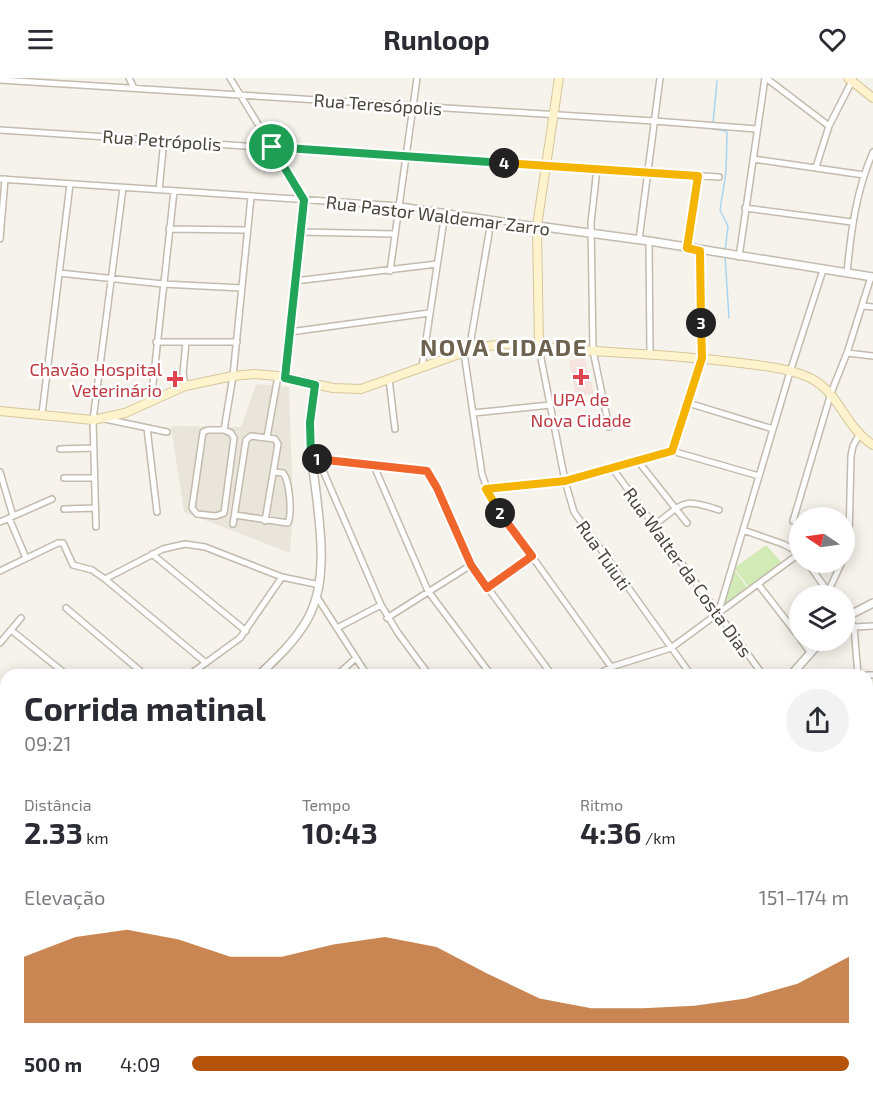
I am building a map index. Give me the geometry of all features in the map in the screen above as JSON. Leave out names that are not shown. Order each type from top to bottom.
[{"type":"main road","points":[[539,348],[537,226],[559,78]]},
{"type":"main road","points":[[851,79],[873,98]]},
{"type":"main road","points":[[0,411],[93,420],[125,414],[185,386],[254,374],[281,377],[315,385],[361,389],[496,344],[650,353],[702,358],[790,372],[810,378],[831,393],[859,435],[873,445]]},
{"type":"street","points":[[129,78],[134,88]]},
{"type":"street","points":[[230,78],[304,200],[290,333],[267,437]]},
{"type":"street","points":[[390,271],[417,78]]},
{"type":"street","points":[[639,240],[660,78]]},
{"type":"street","points":[[739,256],[766,78],[829,126]]},
{"type":"street","points":[[816,167],[829,126],[851,79]]},
{"type":"street","name":"Rua Teresópolis","points":[[0,80],[757,129]]},
{"type":"street","name":"Rua Petrópolis","points":[[0,130],[719,177]]},
{"type":"street","points":[[159,190],[164,140]]},
{"type":"street","points":[[847,273],[852,222],[864,175],[873,152]]},
{"type":"street","points":[[753,159],[864,175]]},
{"type":"street","points":[[597,168],[592,234],[593,351],[609,427]]},
{"type":"street","points":[[687,248],[698,176]]},
{"type":"street","points":[[0,239],[3,179]]},
{"type":"street","name":"Rua Pastor Waldemar Zarro","points":[[3,179],[399,207],[650,241],[700,251],[872,277]]},
{"type":"street","points":[[42,414],[70,184]]},
{"type":"street","points":[[96,527],[93,420],[123,188]]},
{"type":"street","points":[[150,402],[174,191]]},
{"type":"street","points":[[224,430],[237,342],[246,230],[251,197]]},
{"type":"street","points":[[746,208],[852,222]]},
{"type":"street","points":[[422,368],[446,213]]},
{"type":"street","points":[[169,229],[246,230]]},
{"type":"street","points":[[301,232],[395,234]]},
{"type":"street","points":[[489,233],[467,352],[473,413],[486,489],[500,513],[599,647],[611,667]]},
{"type":"street","points":[[650,241],[650,353]]},
{"type":"street","points":[[672,451],[702,358],[700,251]]},
{"type":"street","points":[[295,281],[437,264]]},
{"type":"street","points":[[718,614],[823,270]]},
{"type":"street","points":[[59,273],[163,284],[242,288]]},
{"type":"street","points":[[797,507],[831,393],[872,277]]},
{"type":"street","points":[[863,306],[873,307]]},
{"type":"street","points":[[290,333],[429,313]]},
{"type":"street","points":[[156,342],[237,342]]},
{"type":"street","points":[[185,386],[183,373],[186,342]]},
{"type":"street","name":"Rua Tuiuti","points":[[539,348],[571,505],[579,522],[687,669]]},
{"type":"street","points":[[847,353],[873,356]]},
{"type":"street","points":[[389,379],[395,429]]},
{"type":"street","points":[[265,669],[295,639],[308,620],[320,585],[320,540],[310,422],[315,385]]},
{"type":"street","points":[[688,403],[773,429]]},
{"type":"street","points":[[473,413],[550,405]]},
{"type":"street","points":[[105,418],[167,432]]},
{"type":"street","points":[[147,428],[157,512]]},
{"type":"street","points":[[224,430],[231,433],[234,442],[224,513],[216,516],[197,514],[193,511],[191,504],[203,432],[224,430]]},
{"type":"street","points":[[850,507],[852,452],[859,435]]},
{"type":"street","points":[[233,524],[246,440],[250,436],[275,438],[278,444],[265,521]]},
{"type":"street","points":[[60,449],[93,448]]},
{"type":"street","points":[[486,489],[565,481],[672,451],[759,476]]},
{"type":"street","points":[[314,459],[422,469],[430,475],[471,565],[548,669]]},
{"type":"street","points":[[314,459],[387,618],[425,669]]},
{"type":"street","points":[[638,461],[687,523]]},
{"type":"street","points":[[374,466],[428,591],[486,669]]},
{"type":"street","name":"Rua Walter da Costa Dias","points":[[613,469],[759,669]]},
{"type":"street","points":[[0,472],[11,517],[26,558]]},
{"type":"street","points":[[235,515],[286,524],[290,519],[286,475],[274,472]]},
{"type":"street","points":[[64,478],[93,478]]},
{"type":"street","points":[[0,522],[52,499]]},
{"type":"street","points":[[654,525],[685,502],[719,510]]},
{"type":"street","points":[[64,509],[95,508]]},
{"type":"street","points":[[743,530],[789,547]]},
{"type":"street","points":[[0,571],[61,543],[65,545],[73,565],[92,570],[105,579],[206,663]]},
{"type":"street","points":[[105,579],[152,554],[175,545],[195,544],[282,577],[320,585]]},
{"type":"street","points":[[152,554],[246,631]]},
{"type":"street","points":[[487,588],[532,556]]},
{"type":"street","points":[[608,669],[671,648],[789,561]]},
{"type":"street","points":[[387,618],[471,565]]},
{"type":"street","points":[[198,669],[236,642],[246,631],[282,577]]},
{"type":"street","points":[[759,584],[789,624]]},
{"type":"street","points":[[317,597],[363,669]]},
{"type":"street","points":[[855,611],[873,603]]},
{"type":"street","points":[[337,628],[381,605]]},
{"type":"street","points":[[66,608],[138,669]]},
{"type":"street","points":[[0,643],[21,618]]},
{"type":"street","points":[[855,627],[873,626]]},
{"type":"street","points":[[11,630],[60,669]]},
{"type":"street","points":[[855,639],[858,669]]},
{"type":"street","points":[[796,669],[810,652]]},
{"type":"street","points":[[345,669],[356,658]]},
{"type":"shaded area","name":"UPA de Nova Cidade","points":[[584,356],[594,394],[576,396],[569,361]]},
{"type":"shaded area","points":[[256,384],[289,387],[293,504],[290,553],[184,512],[171,426],[241,427]]},
{"type":"green space","points":[[766,545],[783,564],[750,589],[734,568]]},
{"type":"green space","points":[[733,568],[748,589],[723,606]]},
{"type":"waterway","points":[[713,123],[717,81]]},
{"type":"waterway","points":[[713,128],[727,133],[726,172],[720,210],[728,226],[725,252]]},
{"type":"waterway","points":[[725,256],[729,318]]},
{"type":"place","name":"UPA de Nova Cidade","points":[[581,377]]},
{"type":"place","name":"Chavão Hospital Veterinário","points":[[175,379]]},
{"type":"district","name":"NOVA CIDADE","points":[[504,346]]},
{"type":"route","points":[[272,147],[698,176],[687,248],[700,251],[702,358],[672,451],[565,481],[486,489],[500,513],[532,556],[487,588],[471,565],[437,488],[427,471],[311,458],[309,432],[315,385],[285,378],[304,200],[272,147]]}]
